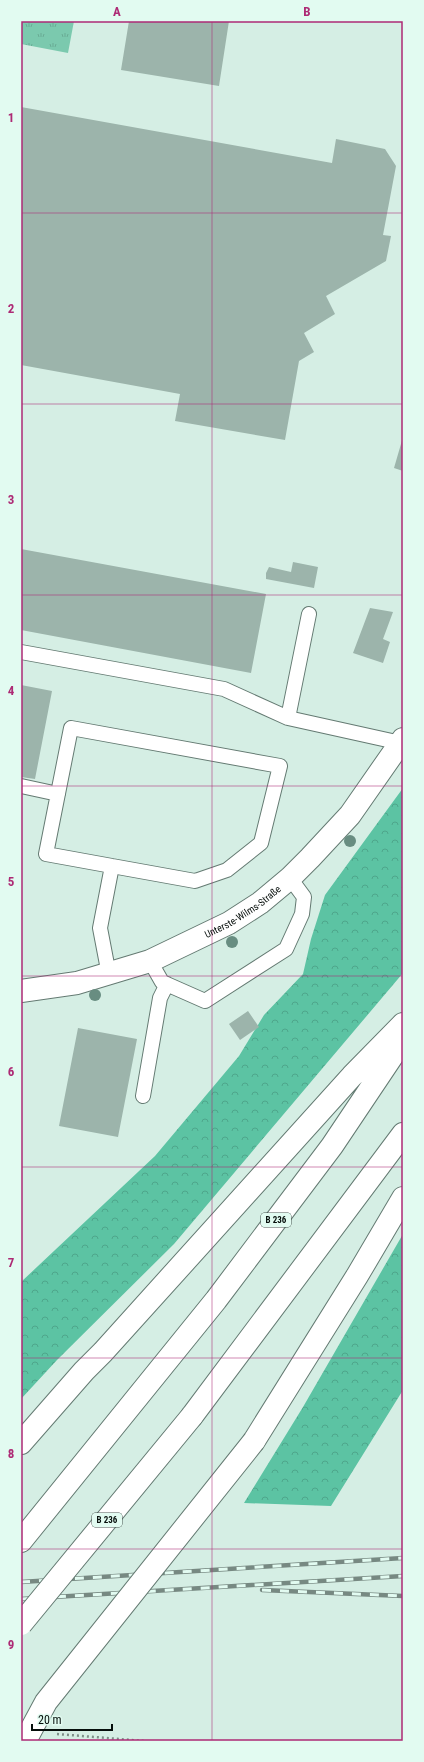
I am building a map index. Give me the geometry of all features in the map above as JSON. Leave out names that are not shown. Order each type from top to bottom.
[{"type":"main road","name":"Unterste-Wilms-Straße","points":[[21,991],[77,983],[109,975],[150,961],[229,923],[260,903],[290,878],[350,815],[402,741]]},
{"type":"main road","points":[[21,1443],[84,1371],[103,1352],[352,1076],[403,1024]]},
{"type":"main road","name":"B 236","points":[[21,1542],[216,1300],[332,1146],[403,1040]]},
{"type":"main road","name":"B 236","points":[[21,1624],[192,1416],[403,1134]]},
{"type":"main road","points":[[21,1730],[46,1702],[254,1441],[357,1276],[403,1198]]},
{"type":"main road","points":[[25,1741],[46,1702]]},
{"type":"lane","points":[[288,718],[309,614]]},
{"type":"lane","points":[[21,652],[224,689],[288,718],[402,741]]},
{"type":"lane","points":[[72,728],[280,766],[262,843],[227,870],[195,881],[112,866],[46,854],[72,728]]},
{"type":"lane","points":[[21,786],[58,794]]},
{"type":"lane","points":[[109,975],[100,928],[112,866]]},
{"type":"lane","points":[[150,961],[162,982],[205,1001],[286,949],[302,914],[304,897],[290,878]]},
{"type":"lane","points":[[144,1096],[160,998],[167,984]]},
{"type":"path","points":[[53,1734],[144,1741]]},
{"type":"green space","points":[[21,21],[74,21],[68,53],[21,44]]},
{"type":"green space","points":[[403,788],[403,973],[174,1244],[57,1360],[21,1399],[21,1282],[155,1156],[239,1056],[264,1015],[303,974],[311,939],[325,895]]},
{"type":"green space","points":[[403,1234],[403,1390],[331,1506],[244,1503],[303,1407]]},
{"type":"building","points":[[129,21],[229,21],[219,86],[121,70]]},
{"type":"building","points":[[21,107],[332,163],[336,139],[385,149],[396,166],[383,235],[391,236],[386,261],[326,296],[335,314],[304,333],[314,352],[299,361],[285,440],[175,421],[180,394],[21,365]]},
{"type":"building","points":[[403,437],[403,471],[394,468]]},
{"type":"building","points":[[21,549],[266,594],[251,673],[21,630]]},
{"type":"building","points":[[293,562],[318,567],[314,588],[266,579],[266,573],[269,567],[291,572]]},
{"type":"building","points":[[370,608],[393,612],[383,639],[390,642],[383,663],[353,653]]},
{"type":"building","points":[[21,685],[52,691],[35,779],[21,777]]},
{"type":"building","points":[[248,1011],[259,1027],[240,1040],[229,1024]]},
{"type":"building","points":[[78,1028],[137,1039],[118,1137],[59,1126]]},
{"type":"railway","points":[[21,1582],[403,1558]]},
{"type":"railway","points":[[21,1599],[403,1576]]},
{"type":"railway","points":[[262,1590],[403,1596]]}]
